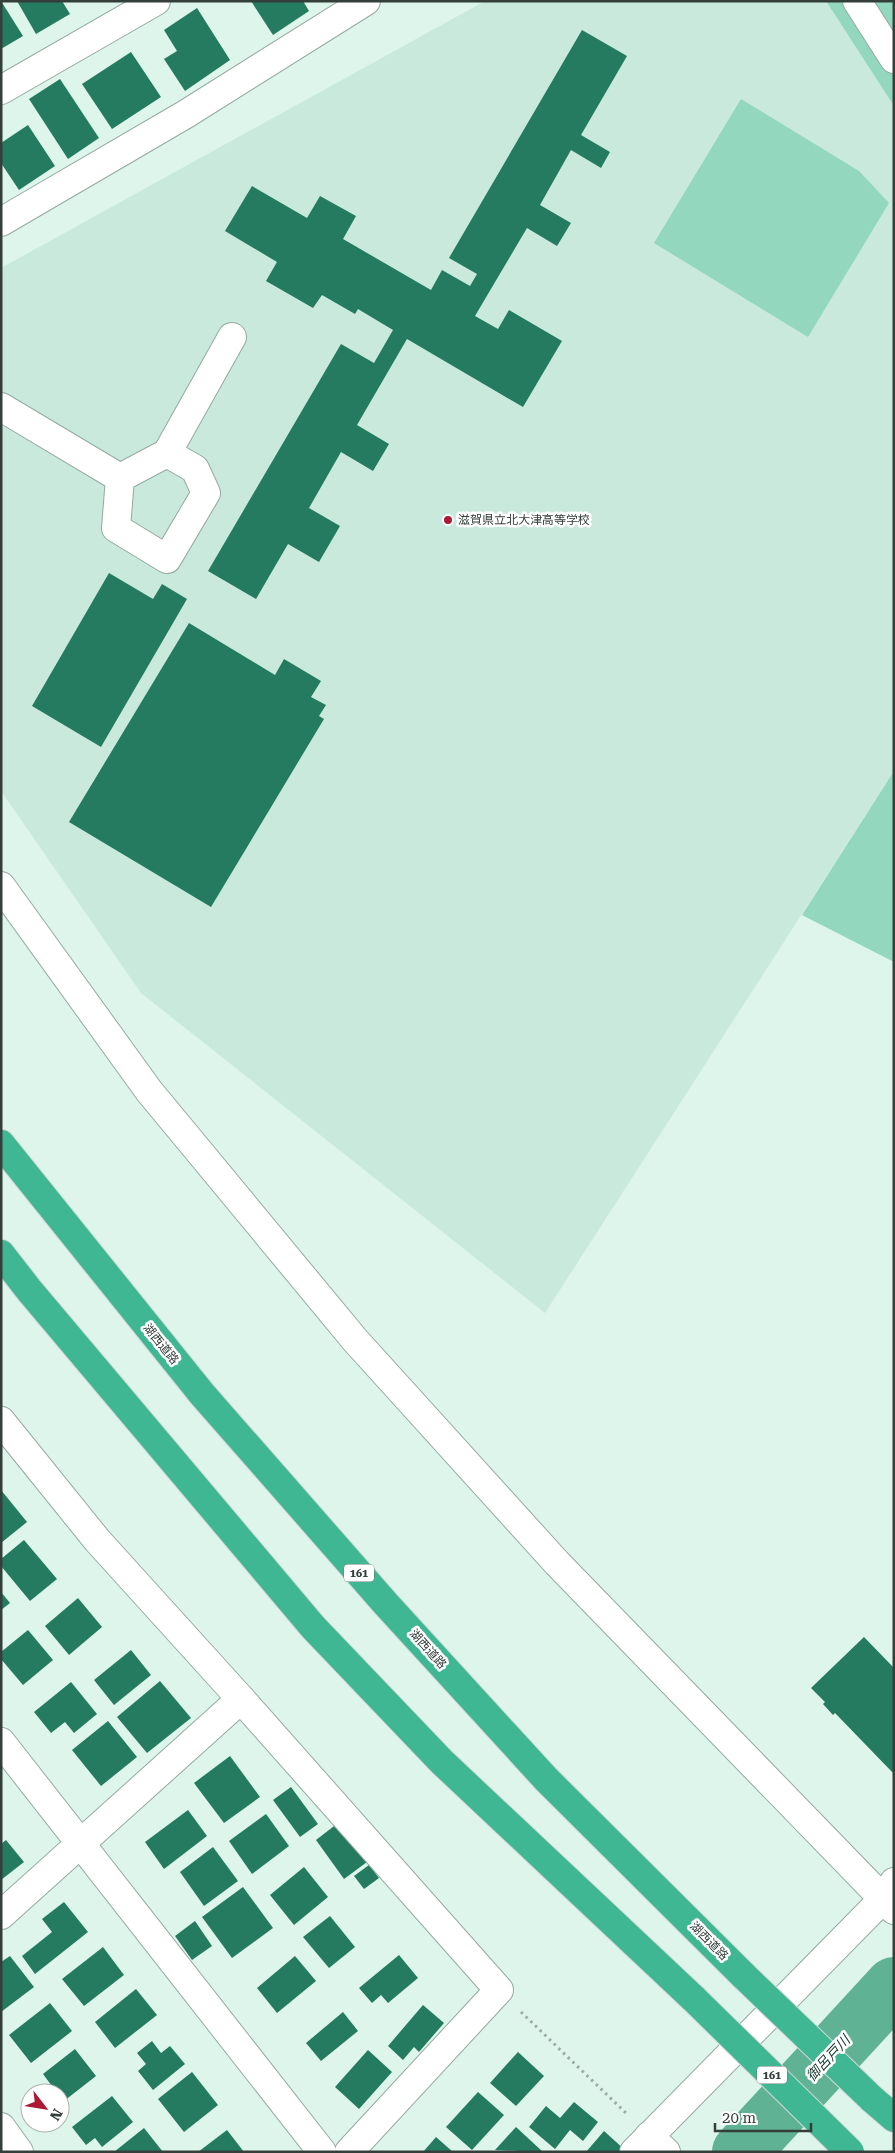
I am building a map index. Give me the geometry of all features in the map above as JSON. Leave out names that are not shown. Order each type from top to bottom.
[{"type":"highway","name":"湖西道路","points":[[1,1144],[202,1394],[386,1604],[546,1779],[745,1977],[894,2118]]},
{"type":"highway","name":"161","points":[[1,1254],[86,1358],[313,1627],[442,1762],[694,1999],[850,2152]]},
{"type":"street","points":[[1,90],[156,1]]},
{"type":"street","points":[[1,222],[186,114],[366,1]]},
{"type":"street","points":[[856,1],[894,59]]},
{"type":"street","points":[[120,478],[167,452],[232,337]]},
{"type":"street","points":[[1,407],[120,478]]},
{"type":"street","points":[[120,478],[116,528],[167,559],[206,493],[195,469],[167,452]]},
{"type":"street","points":[[1,886],[149,1091],[355,1340],[557,1564],[890,1897],[650,2147]]},
{"type":"street","points":[[1,1421],[97,1540],[241,1698],[499,1990],[348,2152]]},
{"type":"street","points":[[1,1915],[241,1698]]},
{"type":"street","points":[[1,1742],[322,2152]]},
{"type":"street","points":[[1,2127],[19,2152]]},
{"type":"path","points":[[499,1990],[628,2116]]},
{"type":"shaded area","name":"滋賀県立北大津高等学校","points":[[485,1],[826,1],[894,106],[894,771],[545,1313],[141,993],[1,791],[1,268]]},
{"type":"green space","points":[[826,1],[894,1],[894,106]]},
{"type":"green space","points":[[741,99],[859,171],[889,203],[808,337],[654,243]]},
{"type":"green space","points":[[894,771],[894,962],[802,915]]},
{"type":"building","points":[[1,1],[23,36],[1,49]]},
{"type":"building","points":[[17,1],[62,1],[70,14],[36,34]]},
{"type":"building","points":[[251,1],[303,1],[309,11],[273,35]]},
{"type":"building","points":[[197,8],[230,60],[185,91],[164,59],[177,51],[164,30]]},
{"type":"building","points":[[582,30],[627,56],[581,135],[610,152],[601,168],[571,150],[540,205],[571,223],[557,246],[527,228],[475,316],[498,329],[509,310],[562,341],[523,407],[407,339],[357,425],[389,444],[373,471],[341,452],[309,508],[340,526],[319,562],[288,544],[256,599],[208,571],[341,344],[374,363],[393,330],[358,309],[355,314],[322,295],[313,308],[266,281],[277,262],[225,231],[252,186],[307,218],[320,196],[356,216],[343,239],[431,290],[442,270],[470,286],[477,274],[449,258]]},
{"type":"building","points":[[131,52],[161,97],[112,129],[82,84]]},
{"type":"building","points":[[60,79],[99,138],[68,159],[29,99]]},
{"type":"building","points":[[28,125],[55,166],[19,190],[1,163],[1,143]]},
{"type":"building","points":[[109,573],[153,599],[162,584],[187,599],[101,747],[32,706]]},
{"type":"building","points":[[189,623],[275,675],[284,659],[321,681],[311,697],[326,705],[319,716],[324,719],[211,907],[69,822]]},
{"type":"building","points":[[1,1490],[27,1522],[1,1543]]},
{"type":"building","points":[[24,1540],[57,1579],[30,1601],[1,1566],[1,1559]]},
{"type":"building","points":[[1,1592],[10,1603],[1,1610]]},
{"type":"building","points":[[78,1598],[102,1627],[69,1655],[45,1626]]},
{"type":"building","points":[[28,1630],[53,1660],[23,1685],[1,1659],[1,1652]]},
{"type":"building","points":[[864,1637],[894,1668],[894,1774],[835,1713],[833,1715],[823,1704],[825,1702],[811,1688]]},
{"type":"building","points":[[131,1650],[151,1675],[114,1705],[94,1680]]},
{"type":"building","points":[[160,1681],[191,1718],[147,1753],[117,1717]]},
{"type":"building","points":[[71,1682],[97,1714],[74,1733],[65,1722],[51,1733],[34,1712]]},
{"type":"building","points":[[108,1721],[137,1757],[101,1786],[72,1750]]},
{"type":"building","points":[[230,1756],[260,1797],[224,1823],[194,1783]]},
{"type":"building","points":[[291,1787],[318,1824],[300,1837],[273,1800]]},
{"type":"building","points":[[188,1810],[207,1836],[164,1869],[145,1842]]},
{"type":"building","points":[[266,1814],[289,1846],[252,1874],[229,1841]]},
{"type":"building","points":[[338,1823],[367,1862],[344,1879],[316,1840]]},
{"type":"building","points":[[6,1840],[24,1862],[1,1880],[1,1844]]},
{"type":"building","points":[[213,1847],[238,1881],[204,1906],[180,1872]]},
{"type":"building","points":[[369,1865],[379,1878],[364,1889],[354,1876]]},
{"type":"building","points":[[304,1867],[328,1897],[294,1925],[270,1895]]},
{"type":"building","points":[[243,1887],[273,1928],[232,1958],[202,1917]]},
{"type":"building","points":[[64,1902],[88,1932],[35,1974],[22,1956],[52,1932],[42,1919]]},
{"type":"building","points":[[330,1916],[355,1947],[329,1968],[303,1937]]},
{"type":"building","points":[[195,1921],[212,1946],[192,1960],[175,1936]]},
{"type":"building","points":[[103,1947],[124,1975],[84,2006],[62,1979]]},
{"type":"building","points":[[399,1955],[418,1978],[388,2003],[381,1995],[372,2003],[359,1988]]},
{"type":"building","points":[[10,1956],[34,1987],[1,2012],[1,1962]]},
{"type":"building","points":[[295,1956],[316,1981],[277,2013],[257,1988]]},
{"type":"building","points":[[136,1989],[157,2015],[115,2048],[95,2022]]},
{"type":"building","points":[[50,2003],[72,2031],[31,2063],[9,2035]]},
{"type":"building","points":[[423,2005],[444,2023],[419,2052],[414,2047],[403,2060],[388,2046]]},
{"type":"building","points":[[343,2012],[358,2031],[321,2061],[306,2043]]},
{"type":"building","points":[[152,2041],[161,2053],[170,2046],[185,2064],[153,2090],[138,2071],[146,2064],[137,2053]]},
{"type":"building","points":[[75,2049],[96,2076],[70,2096],[70,2083],[50,2083],[43,2074]]},
{"type":"building","points":[[368,2050],[392,2072],[359,2109],[335,2087]]},
{"type":"building","points":[[518,2052],[544,2076],[516,2106],[490,2083]]},
{"type":"building","points":[[192,2072],[218,2105],[184,2132],[158,2099]]},
{"type":"building","points":[[478,2092],[504,2115],[472,2150],[446,2127]]},
{"type":"building","points":[[112,2096],[133,2122],[102,2147],[95,2138],[86,2145],[72,2127]]},
{"type":"building","points":[[574,2102],[598,2122],[583,2141],[570,2130],[555,2149],[529,2127],[546,2106],[560,2118]]},
{"type":"building","points":[[516,2127],[543,2152],[495,2150]]},
{"type":"building","points":[[144,2128],[163,2152],[114,2152]]},
{"type":"building","points":[[227,2130],[244,2152],[198,2152]]},
{"type":"building","points":[[604,2131],[625,2150],[623,2152],[586,2152]]},
{"type":"building","points":[[436,2137],[453,2152],[423,2152]]},
{"type":"waterway","name":"御呂戸川","points":[[741,2152],[894,1986]]},
{"type":"place","name":"滋賀県立北大津高等学校","points":[[448,520]]}]
